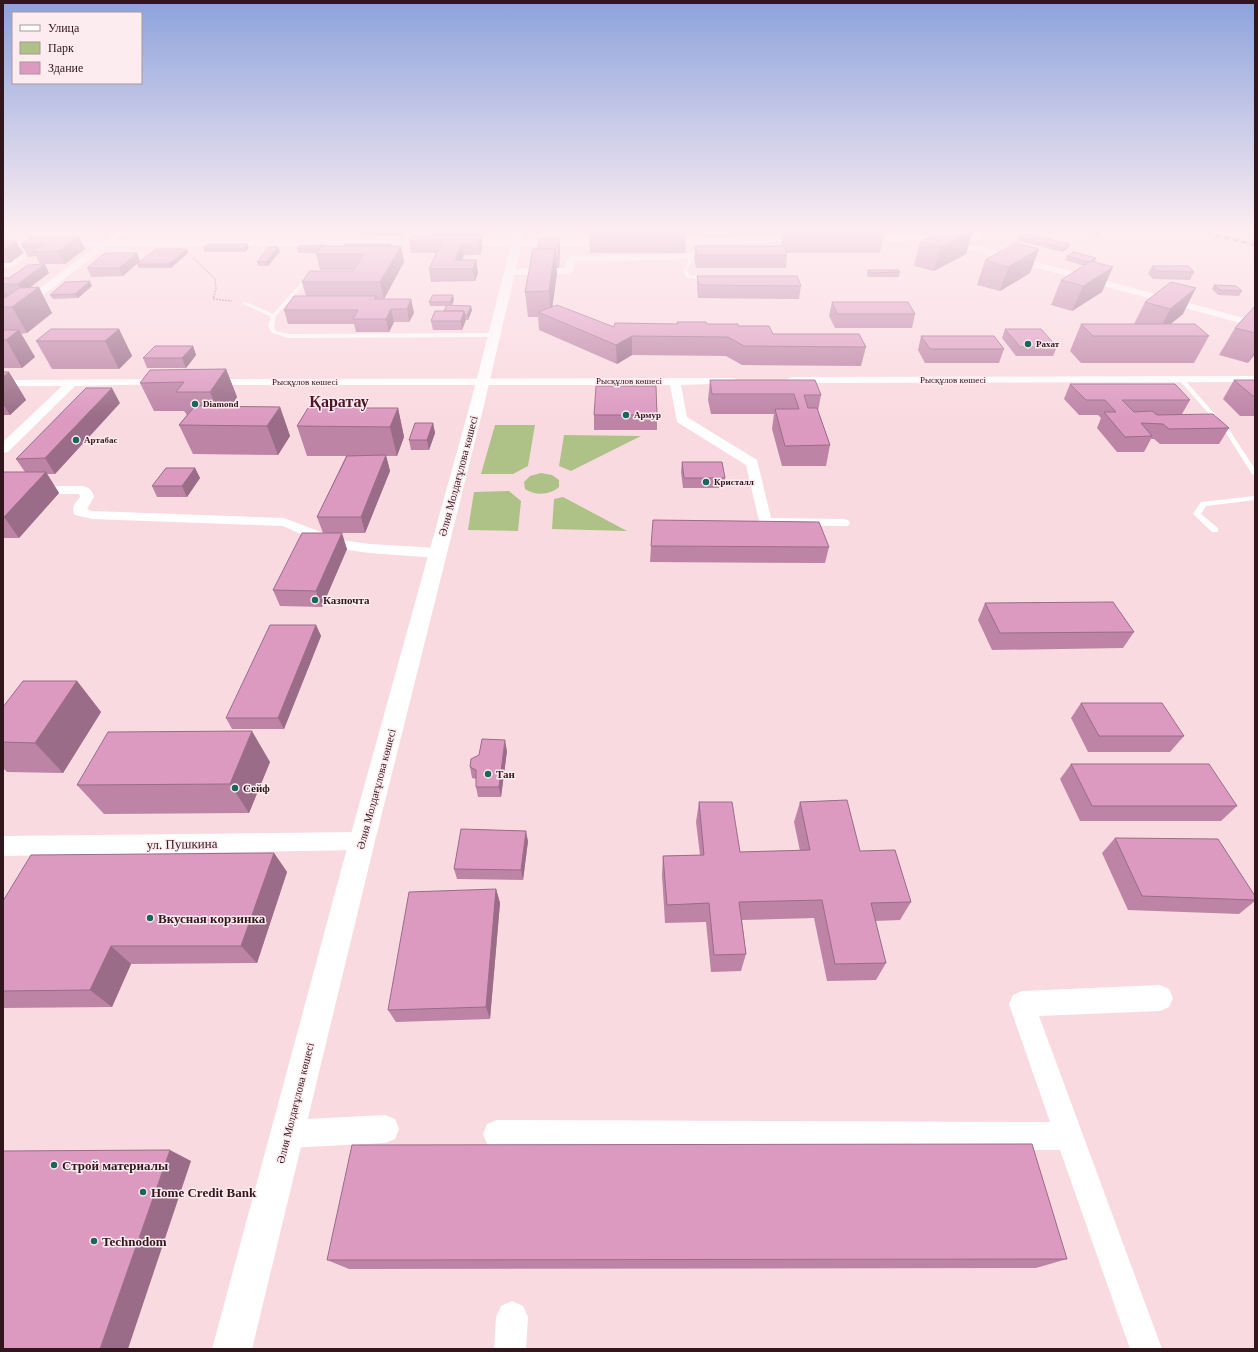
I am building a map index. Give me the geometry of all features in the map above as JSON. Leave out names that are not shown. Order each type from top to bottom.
[{"type":"street","points":[[3,321],[39,293]]},
{"type":"street","name":"Әлия Молдағұлова көшесі","points":[[232,1349],[504,293]]},
{"type":"street","points":[[1141,293],[1255,324]]},
{"type":"street","name":"Рысқұлов көшесі","points":[[778,380],[1255,379]]},
{"type":"street","points":[[675,381],[681,419],[752,463],[765,522],[843,523]]},
{"type":"street","name":"Рысқұлов көшесі","points":[[191,382],[746,381]]},
{"type":"street","points":[[3,382],[176,382]]},
{"type":"street","points":[[3,449],[73,382]]},
{"type":"street","points":[[3,490],[82,490],[86,493],[87,497],[80,507],[80,512],[92,515],[284,522],[293,524],[311,535],[344,545],[438,553]]},
{"type":"street","name":"ул. Пушкина","points":[[3,846],[362,841]]},
{"type":"street","points":[[25,864],[36,846]]},
{"type":"street","points":[[1146,1349],[1022,1004],[1160,998]]},
{"type":"street","points":[[287,1134],[385,1129]]},
{"type":"street","points":[[497,1134],[1069,1136]]},
{"type":"street","points":[[510,1349],[512,1317]]},
{"type":"lane","points":[[295,293],[274,316],[271,326],[274,332],[289,336],[494,335]]},
{"type":"lane","points":[[244,303],[274,316]]},
{"type":"lane","points":[[1181,379],[1228,432],[1255,474]]},
{"type":"lane","points":[[1215,530],[1197,514],[1204,504],[1255,498]]},
{"type":"path","points":[[215,293],[213,299],[244,303]]},
{"type":"green space","points":[[495,425],[535,425],[528,466],[513,474],[481,474]]},
{"type":"green space","points":[[564,435],[641,436],[571,471],[559,466]]},
{"type":"green space","points":[[541,473],[552,475],[559,480],[559,487],[551,492],[542,494],[533,493],[525,489],[524,482],[530,476]]},
{"type":"green space","points":[[509,491],[521,501],[518,531],[468,530],[474,492]]},
{"type":"green space","points":[[563,497],[627,531],[552,529],[554,499]]},
{"type":"building","points":[[12,293],[31,293],[12,307],[3,307],[3,299]]},
{"type":"building","points":[[52,293],[76,293],[75,294],[50,295]]},
{"type":"building","points":[[1157,293],[1190,293],[1170,309],[1145,302]]},
{"type":"building","points":[[433,295],[453,295],[450,302],[429,302]]},
{"type":"building","points":[[294,296],[377,296],[374,299],[411,299],[407,309],[391,309],[386,319],[353,319],[358,310],[284,310]]},
{"type":"building","points":[[832,302],[908,302],[915,314],[837,314]]},
{"type":"building","points":[[447,305],[471,306],[467,315],[465,315],[464,311],[444,311]]},
{"type":"building","points":[[557,305],[614,327],[615,323],[678,324],[677,322],[738,324],[738,326],[769,326],[773,334],[859,334],[866,347],[744,346],[728,337],[632,336],[616,345],[538,312]]},
{"type":"building","points":[[1255,306],[1255,333],[1235,328]]},
{"type":"building","points":[[435,311],[464,311],[461,321],[431,321]]},
{"type":"building","points":[[1081,324],[1195,324],[1209,336],[1093,336]]},
{"type":"building","points":[[51,329],[119,329],[105,341],[36,341]]},
{"type":"building","points":[[1005,329],[1041,329],[1057,347],[1020,347]]},
{"type":"building","points":[[3,330],[19,330],[6,340],[3,340]]},
{"type":"building","points":[[921,336],[994,336],[1004,349],[930,349]]},
{"type":"building","points":[[155,346],[193,346],[182,358],[143,358]]},
{"type":"building","points":[[226,369],[210,392],[176,392],[184,382],[140,383],[150,370]]},
{"type":"building","points":[[3,372],[9,372],[3,377]]},
{"type":"building","points":[[710,380],[815,380],[821,395],[804,395],[808,408],[817,408],[830,445],[785,446],[775,409],[799,409],[794,394],[712,394]]},
{"type":"building","points":[[1234,380],[1255,380],[1255,396],[1253,396]]},
{"type":"building","points":[[1070,384],[1175,384],[1190,400],[1122,400],[1134,412],[1152,411],[1157,415],[1213,414],[1229,428],[1169,429],[1163,424],[1141,423],[1152,436],[1125,437],[1104,412],[1116,412],[1105,400],[1086,400]]},
{"type":"building","points":[[596,386],[656,386],[657,415],[594,415]]},
{"type":"building","points":[[86,388],[112,388],[45,458],[16,459]]},
{"type":"building","points":[[195,406],[280,407],[267,426],[179,425]]},
{"type":"building","points":[[308,408],[398,408],[390,427],[297,426]]},
{"type":"building","points":[[415,423],[433,423],[427,440],[409,440]]},
{"type":"building","points":[[386,455],[361,517],[317,517],[347,456]]},
{"type":"building","points":[[682,462],[722,462],[725,478],[684,478]]},
{"type":"building","points":[[166,468],[195,468],[182,486],[152,486]]},
{"type":"building","points":[[3,472],[46,472],[4,517],[3,517]]},
{"type":"building","points":[[653,520],[819,522],[829,547],[651,546]]},
{"type":"building","points":[[302,533],[342,533],[316,591],[273,590]]},
{"type":"building","points":[[1113,602],[1134,632],[1000,633],[985,603]]},
{"type":"building","points":[[270,625],[316,625],[278,718],[226,718]]},
{"type":"building","points":[[23,681],[77,681],[35,743],[3,742],[3,707]]},
{"type":"building","points":[[1081,703],[1162,703],[1184,736],[1099,736]]},
{"type":"building","points":[[252,731],[230,784],[77,785],[108,732]]},
{"type":"building","name":"Тан","points":[[482,739],[505,740],[499,787],[476,787],[476,770],[470,767],[471,759],[479,755]]},
{"type":"building","points":[[1071,764],[1209,764],[1237,806],[1092,806]]},
{"type":"building","points":[[847,800],[860,851],[895,850],[911,902],[871,903],[886,963],[835,964],[822,900],[739,902],[746,954],[714,955],[709,903],[667,905],[663,856],[704,855],[699,802],[732,802],[740,852],[810,850],[800,802]]},
{"type":"building","points":[[461,829],[526,831],[521,870],[454,869]]},
{"type":"building","points":[[1115,838],[1218,839],[1255,896],[1255,900],[1142,896]]},
{"type":"building","name":"Вкусная корзинка","points":[[274,853],[241,946],[111,946],[90,990],[3,991],[3,901],[31,855]]},
{"type":"building","points":[[496,889],[486,1007],[388,1010],[409,892]]},
{"type":"building","points":[[1032,1144],[1067,1259],[327,1260],[352,1145]]},
{"type":"building","points":[[170,1150],[100,1349],[3,1349],[3,1151]]},
{"type":"place","name":"Рахат","points":[[1028,344]]},
{"type":"place","name":"Diamond","points":[[195,404]]},
{"type":"place","name":"Армур","points":[[626,415]]},
{"type":"place","name":"Артабас","points":[[76,440]]},
{"type":"place","name":"Кристалл","points":[[706,482]]},
{"type":"place","name":"Казпочта","points":[[315,600]]},
{"type":"place","name":"Тан","points":[[488,774]]},
{"type":"place","name":"Сейф","points":[[235,788]]},
{"type":"place","name":"Вкусная корзинка","points":[[150,918]]},
{"type":"place","name":"Строй материалы","points":[[54,1165]]},
{"type":"place","name":"Home Credit Bank","points":[[143,1192]]},
{"type":"place","name":"Technodom","points":[[94,1241]]},
{"type":"district","name":"Қаратау","points":[[339,401]]}]
